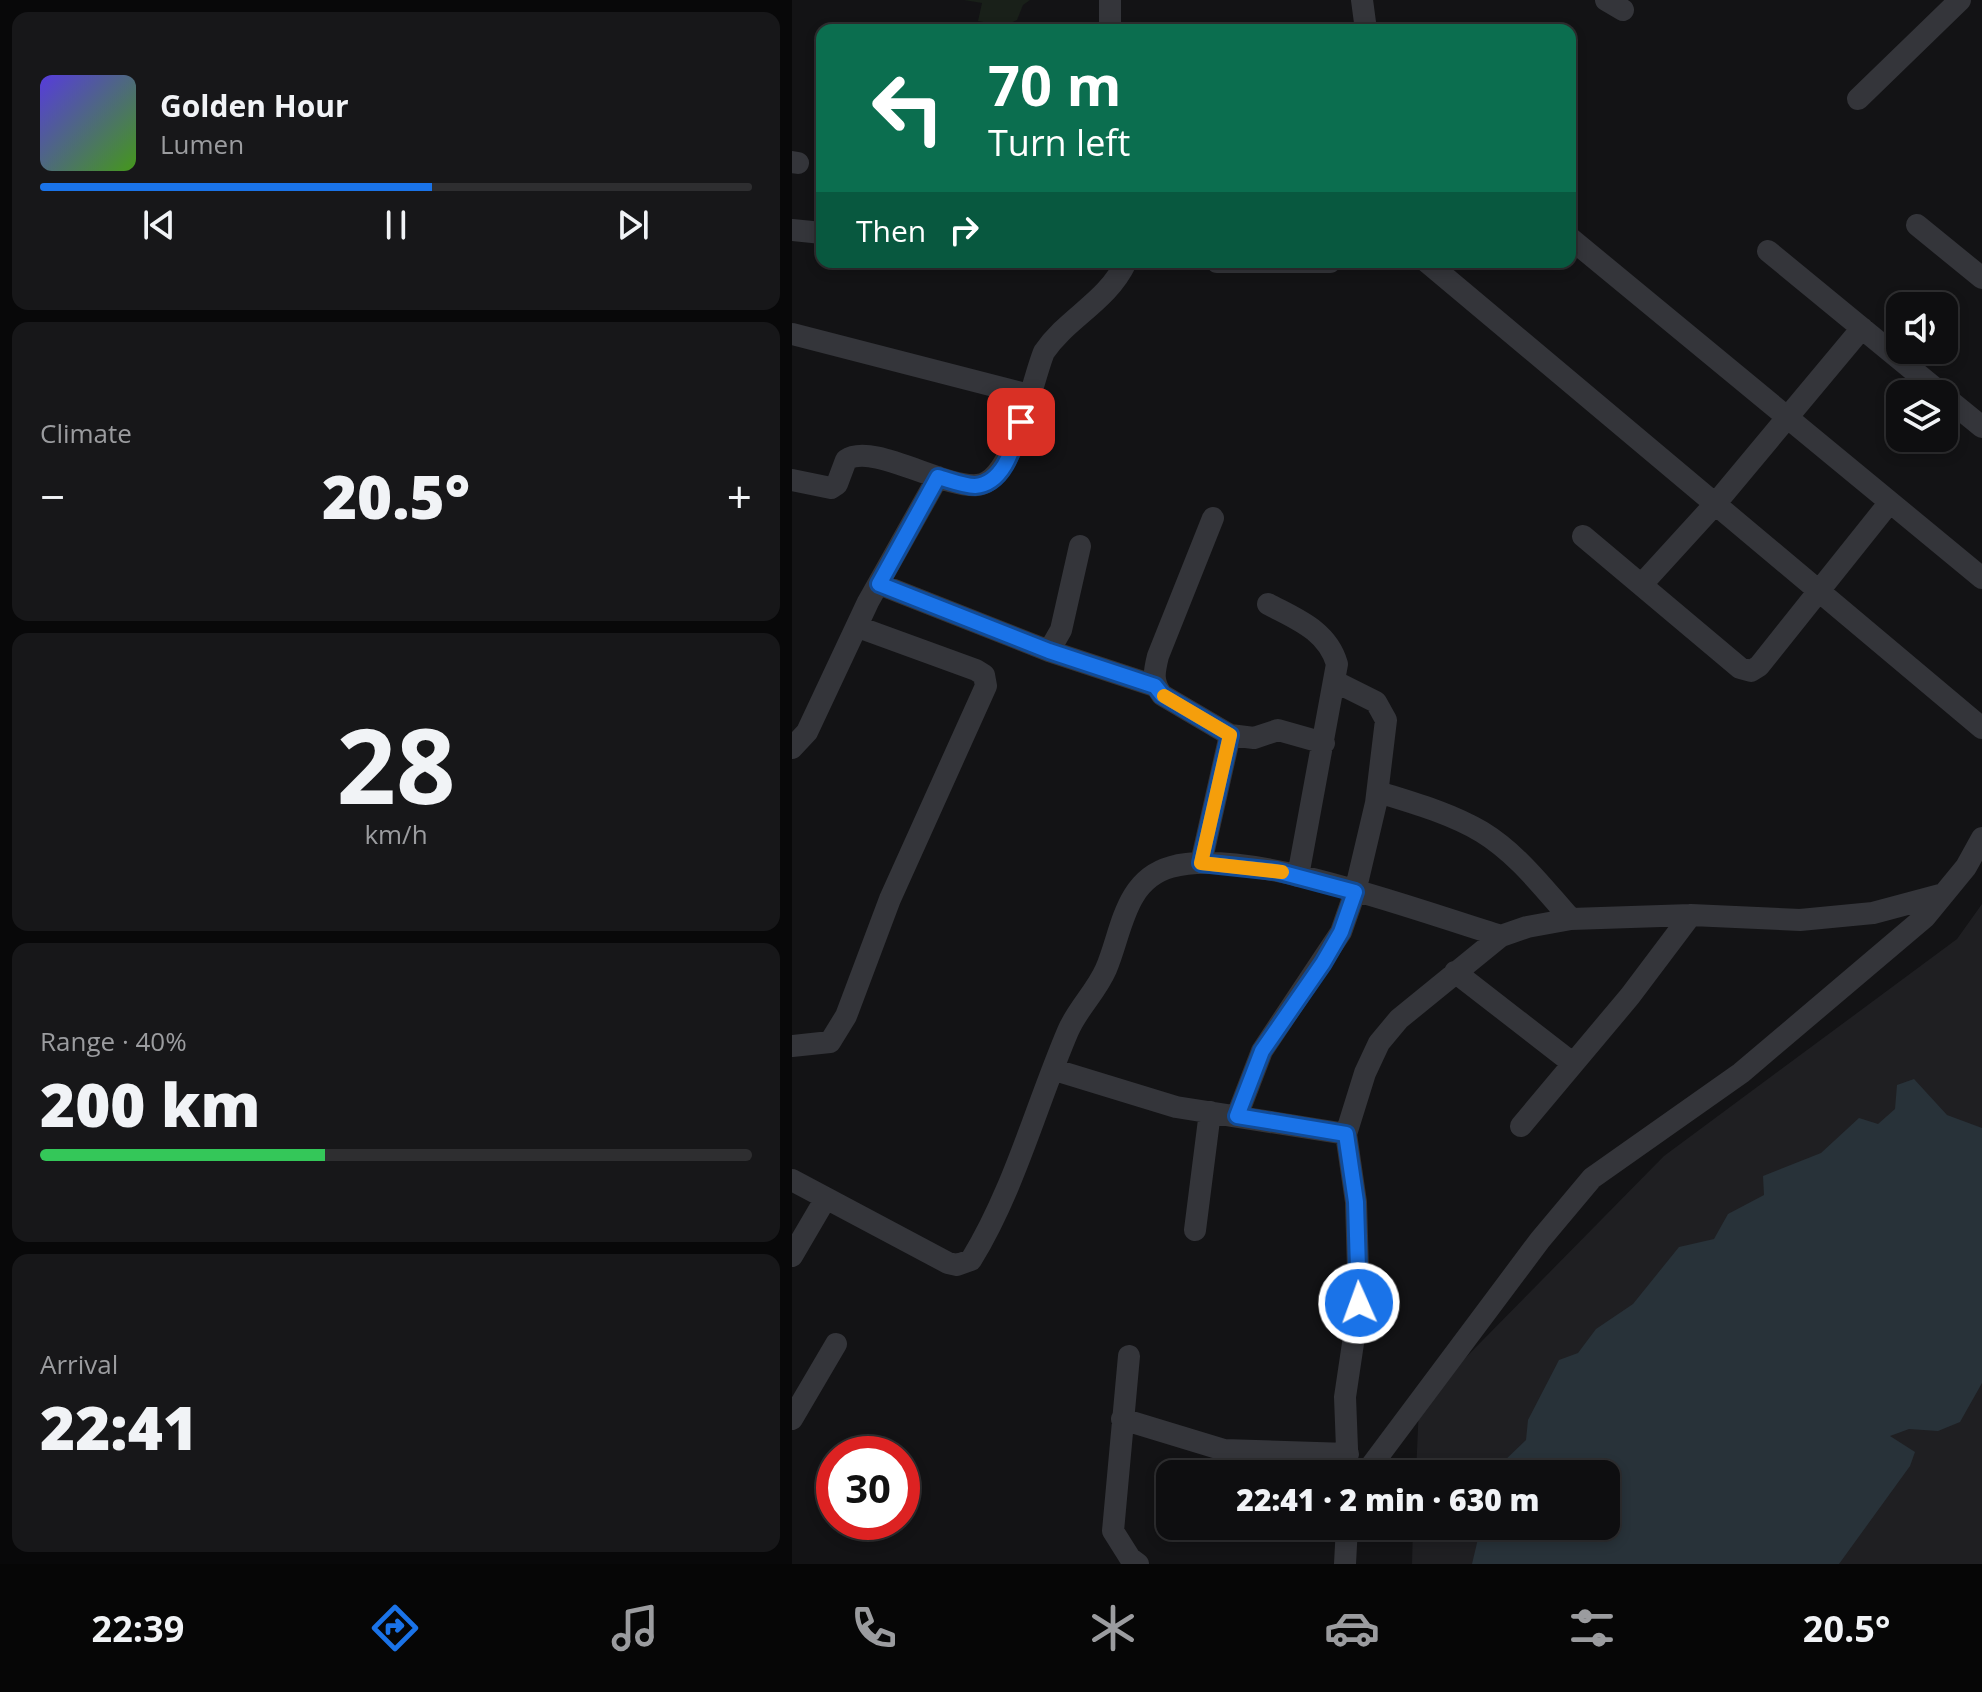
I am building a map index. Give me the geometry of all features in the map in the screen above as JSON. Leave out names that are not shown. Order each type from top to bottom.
[{"type":"street","points":[[1110,0],[1110,24]]},
{"type":"street","points":[[1362,0],[1365,24]]},
{"type":"street","points":[[1858,99],[1960,0]]},
{"type":"street","points":[[1917,225],[1982,278]]},
{"type":"street","points":[[792,230],[816,232]]},
{"type":"street","points":[[1576,243],[1982,578]]},
{"type":"street","points":[[1768,251],[1925,380]]},
{"type":"street","points":[[793,485],[831,488],[837,484],[846,460],[862,454],[975,486],[987,482],[1001,471],[1012,449],[1029,395],[1052,340],[1100,301],[1122,268]]},
{"type":"street","points":[[1434,268],[1982,728]]},
{"type":"street","points":[[1643,583],[1716,503],[1862,328]]},
{"type":"street","points":[[792,334],[1029,395]]},
{"type":"street","points":[[1958,407],[1982,427]]},
{"type":"street","points":[[792,748],[807,732],[879,584],[938,477]]},
{"type":"street","points":[[1583,536],[1643,583],[1740,668],[1751,671],[1759,666],[1890,502]]},
{"type":"street","points":[[1213,518],[1158,656],[1153,675],[1155,686],[1162,695],[1230,735],[1254,738],[1278,730],[1324,743]]},
{"type":"street","points":[[1049,651],[1061,630],[1080,546]]},
{"type":"street","points":[[879,584],[1049,651],[1155,686]]},
{"type":"street","points":[[1268,604],[1316,630],[1325,640],[1337,664],[1298,876]]},
{"type":"street","points":[[792,1046],[830,1042],[846,1016],[890,899],[986,686],[984,675],[976,670],[858,627]]},
{"type":"street","points":[[1237,1116],[1262,1051],[1341,932],[1355,892],[1378,792],[1386,720],[1376,702],[1336,682]]},
{"type":"street","points":[[1201,863],[1230,735]]},
{"type":"street","points":[[1378,792],[1449,815],[1484,833],[1517,860],[1571,919]]},
{"type":"street","points":[[1375,1460],[1540,1240],[1592,1178],[1741,1073],[1925,917],[1966,867],[1982,838]]},
{"type":"street","points":[[792,1180],[948,1263],[965,1264],[978,1248],[1076,1015],[1107,968],[1125,911],[1139,887],[1164,869],[1201,863],[1298,876],[1501,936]]},
{"type":"street","points":[[1348,1460],[1345,1397],[1359,1303],[1356,1202],[1346,1134],[1360,1086],[1379,1043],[1399,1019],[1501,936],[1571,919],[1691,915],[1815,918],[1873,913],[1944,894]]},
{"type":"street","points":[[1521,1126],[1571,1062],[1630,996],[1691,915]]},
{"type":"street","points":[[1455,972],[1571,1062]]},
{"type":"street","points":[[1055,1070],[1126,1094],[1210,1112],[1346,1134]]},
{"type":"street","points":[[1195,1230],[1210,1112]]},
{"type":"street","points":[[792,1256],[826,1198]]},
{"type":"street","points":[[792,1419],[836,1344]]},
{"type":"street","points":[[1129,1356],[1113,1531],[1130,1558],[1138,1564]]},
{"type":"street","points":[[1122,1419],[1224,1450],[1313,1460]]},
{"type":"street","points":[[1345,1564],[1346,1540]]},
{"type":"shaded area","points":[[964,0],[1030,0],[1023,5],[1017,20],[1008,24],[978,21],[982,3]]},
{"type":"shaded area","points":[[1982,904],[1982,1564],[1412,1564],[1413,1540],[1620,1540],[1620,1460],[1417,1460],[1419,1405],[1664,1156],[1957,939]]},
{"type":"shaded area","points":[[1914,1079],[1947,1115],[1982,1128],[1982,1383],[1960,1422],[1938,1431],[1909,1429],[1890,1436],[1915,1452],[1910,1466],[1839,1564],[1472,1564],[1478,1540],[1620,1540],[1620,1460],[1505,1460],[1526,1440],[1528,1420],[1559,1360],[1578,1353],[1596,1329],[1633,1304],[1679,1247],[1714,1239],[1728,1214],[1764,1195],[1763,1176],[1821,1153],[1859,1118],[1878,1124],[1895,1109],[1897,1085]]},
{"type":"slow traffic","points":[[1164,696],[1230,735],[1201,863],[1282,872]]},
{"type":"route","points":[[1021,422],[1001,471],[987,482],[975,486],[938,477],[879,584],[1049,651],[1155,686],[1162,695],[1230,735],[1201,863],[1276,871],[1355,892],[1341,932],[1323,963],[1262,1051],[1237,1116],[1346,1134],[1356,1202],[1359,1303]]}]
